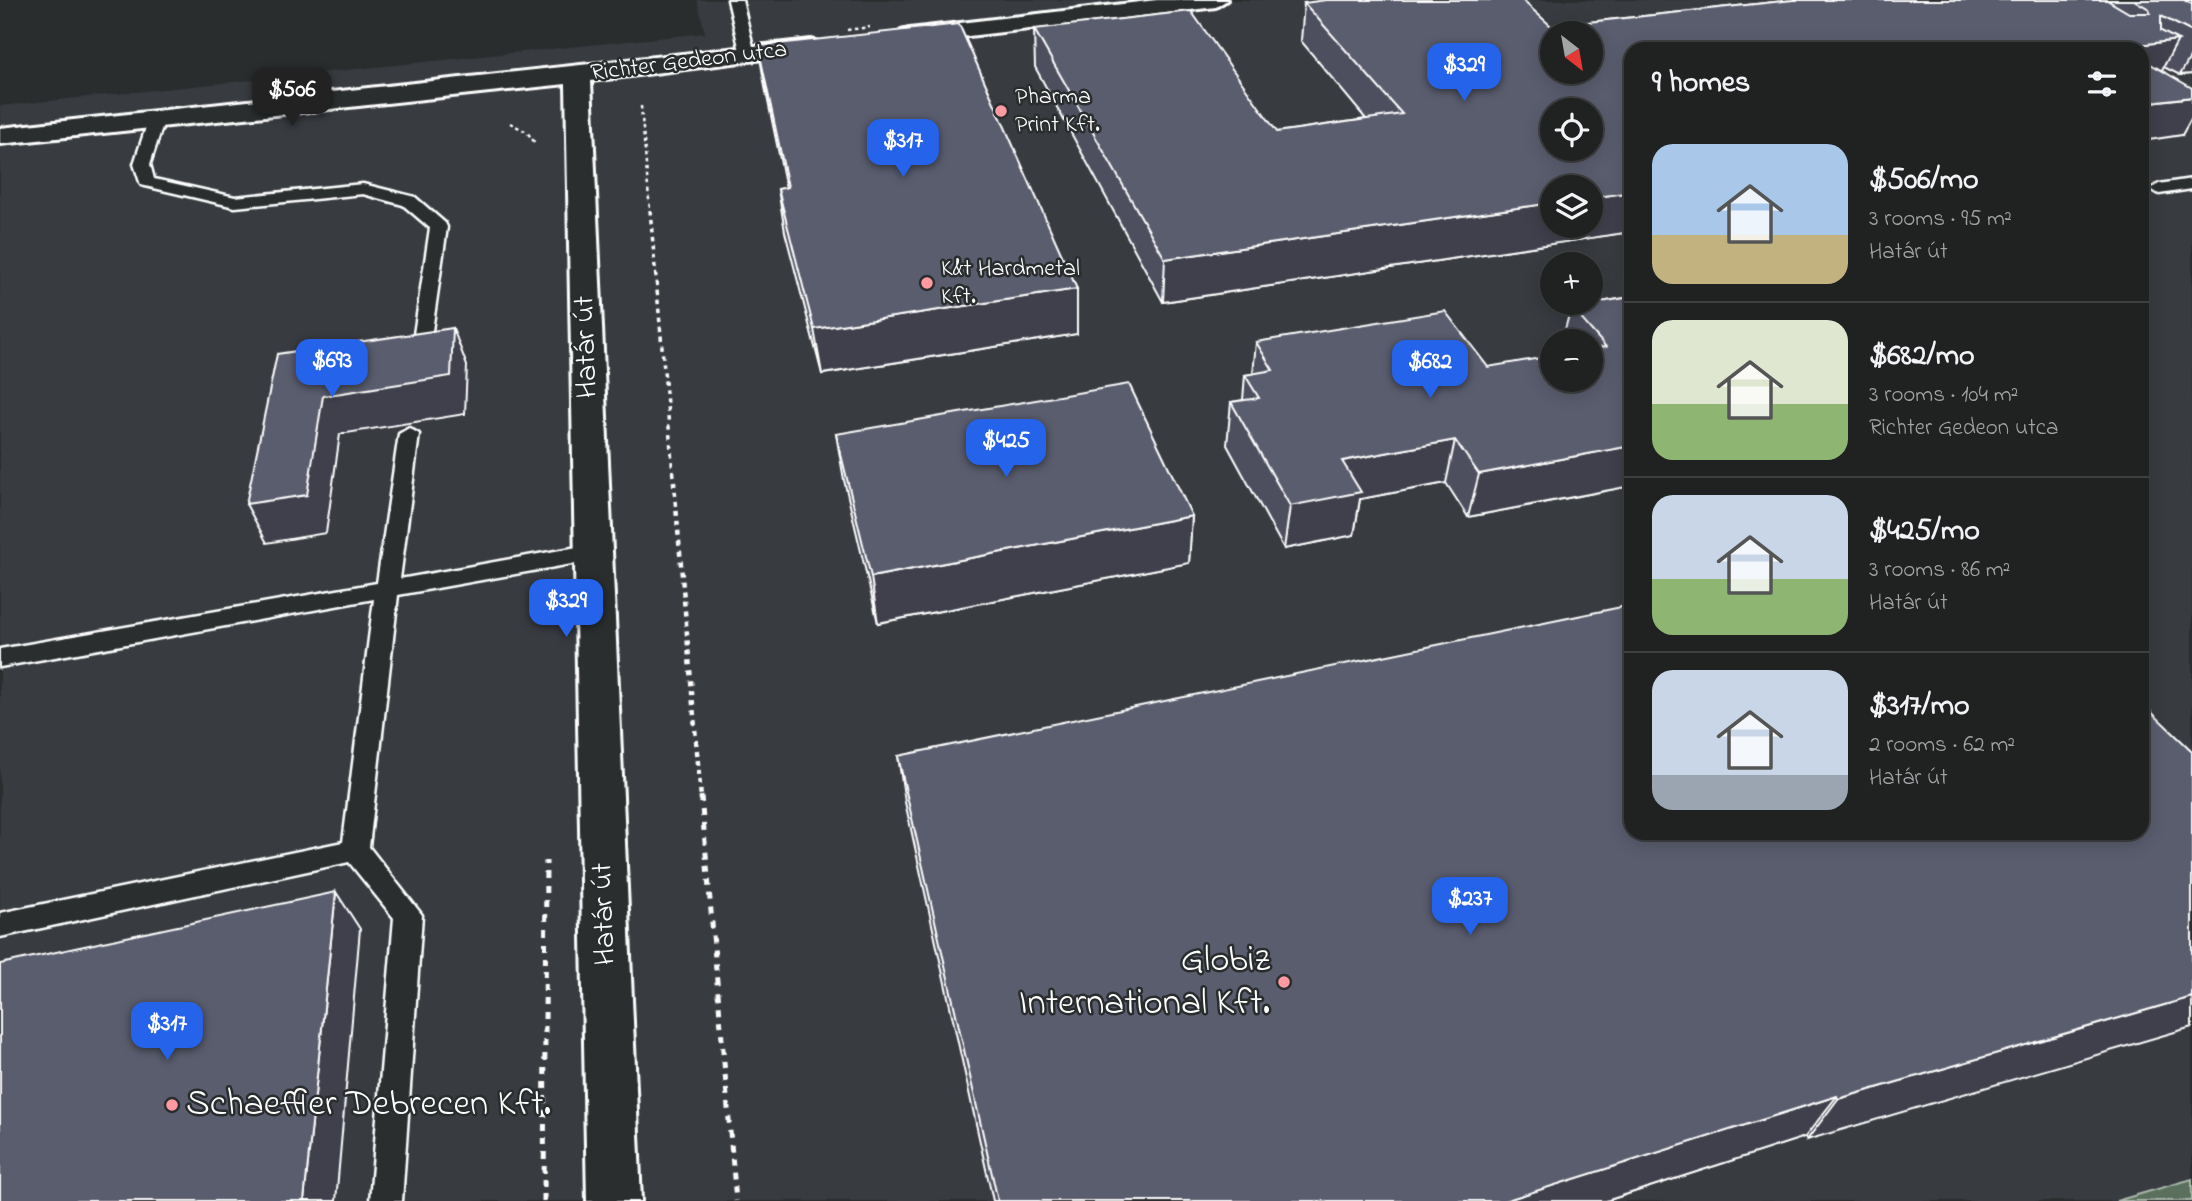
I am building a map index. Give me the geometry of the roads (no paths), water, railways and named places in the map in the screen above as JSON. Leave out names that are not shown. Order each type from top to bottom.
[{"type":"street","points":[[886,38],[1216,0]]},
{"type":"street","name":"Richter Gedeon utca","points":[[578,75],[830,45]]},
{"type":"street","points":[[0,136],[578,75]]},
{"type":"street","name":"Határ út","points":[[578,75],[614,1201]]},
{"type":"lane","points":[[739,1],[748,54]]},
{"type":"lane","points":[[157,118],[142,164],[147,182],[235,202],[363,189],[409,201],[439,227],[419,365]]},
{"type":"lane","points":[[2159,189],[2192,184]]},
{"type":"lane","points":[[386,1201],[408,915],[355,850],[387,587],[409,434]]},
{"type":"lane","points":[[0,658],[594,552]]},
{"type":"lane","points":[[0,925],[355,850]]},
{"type":"place","name":"Pharma Print Kft.","points":[[1001,111]]},
{"type":"place","name":"K&t Hardmetal Kft.","points":[[927,283]]},
{"type":"place","name":"Globiz International Kft.","points":[[1284,982]]},
{"type":"place","name":"Schaeffler Debrecen Kft.","points":[[172,1105]]}]
